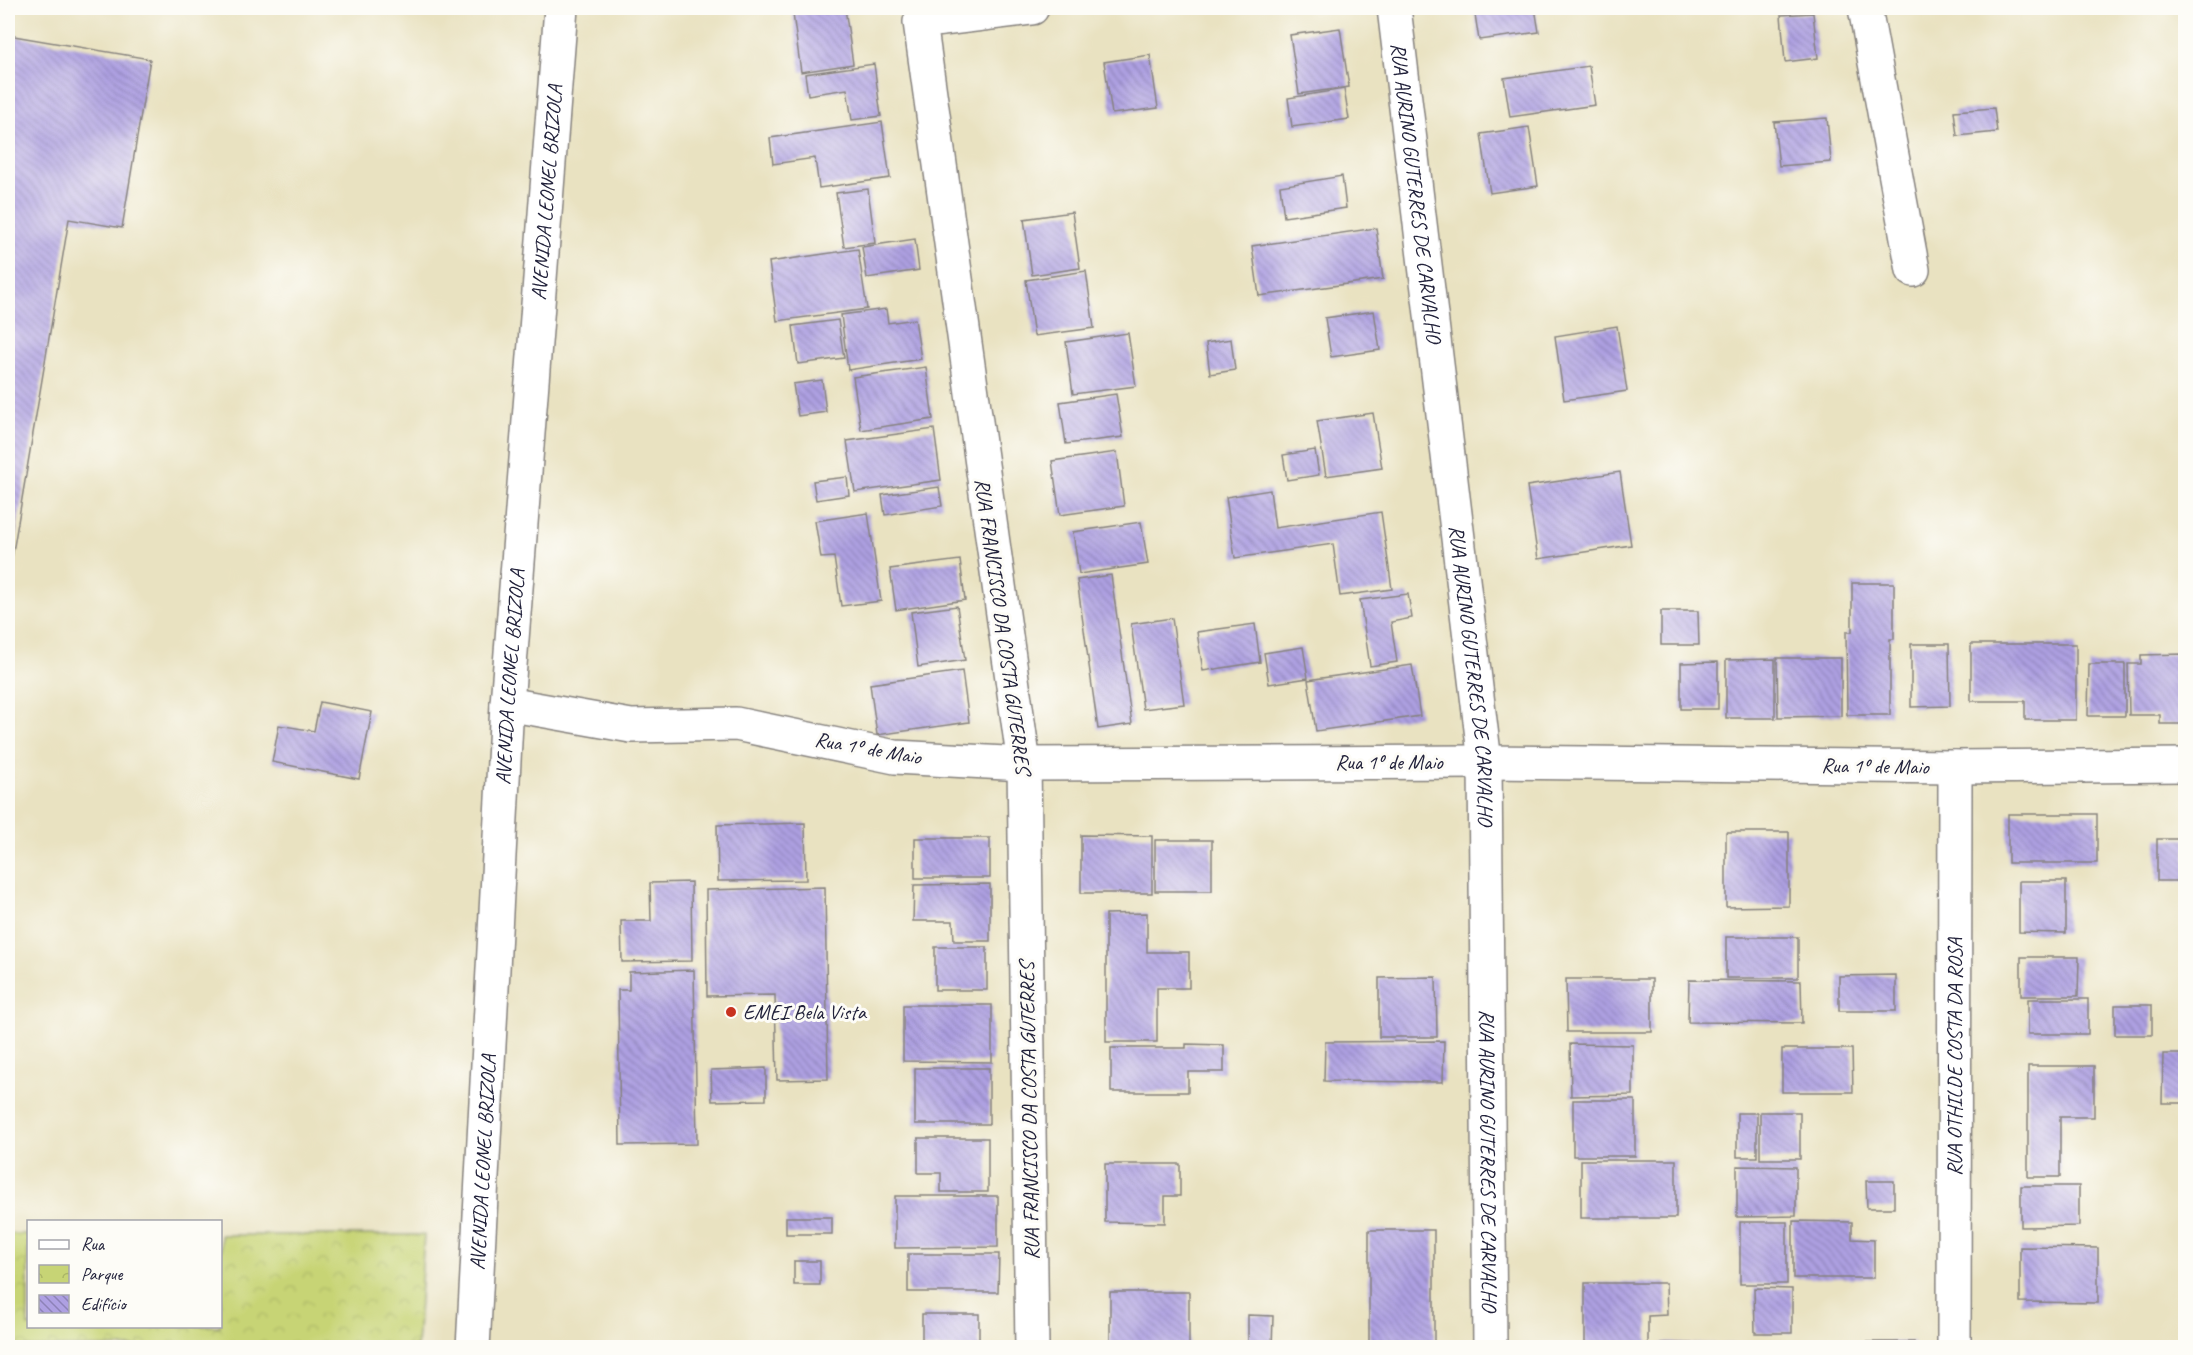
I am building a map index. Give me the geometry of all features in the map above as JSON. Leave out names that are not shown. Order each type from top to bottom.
[{"type":"street","name":"AVENIDA LEONEL BRIZOLA","points":[[473,1347],[507,704],[561,8]]},
{"type":"street","name":"RUA FRANCISCO DA COSTA GUTERRES","points":[[1032,8],[920,22],[1024,764],[1032,1347]]},
{"type":"street","name":"RUA AURINO GUTERRES DE CARVALHO","points":[[1394,8],[1485,762],[1490,1347]]},
{"type":"street","points":[[1865,8],[1913,270]]},
{"type":"street","name":"Rua 1º de Maio","points":[[507,704],[632,726],[736,724],[895,757],[1024,764],[1485,762],[1955,767],[2186,765]]},
{"type":"street","name":"RUA OTHILDE COSTA DA ROSA","points":[[1954,1347],[1955,767]]},
{"type":"green space","points":[[8,1234],[27,1234],[27,1328],[222,1328],[222,1235],[424,1235],[417,1347],[8,1347]]},
{"type":"building","points":[[845,8],[853,64],[801,72],[793,14]]},
{"type":"building","points":[[1474,8],[1535,8],[1539,32],[1479,40]]},
{"type":"building","points":[[1813,13],[1818,58],[1785,62],[1781,15]]},
{"type":"building","points":[[1340,28],[1349,87],[1299,94],[1290,35]]},
{"type":"building","points":[[8,35],[150,59],[122,228],[69,219],[9,576]]},
{"type":"building","points":[[1150,55],[1158,108],[1112,114],[1104,62]]},
{"type":"building","points":[[874,64],[881,116],[852,120],[847,89],[808,95],[805,74]]},
{"type":"building","points":[[1589,66],[1595,105],[1510,117],[1504,78]]},
{"type":"building","points":[[1344,89],[1349,119],[1292,127],[1288,98]]},
{"type":"building","points":[[1994,108],[1997,132],[1957,136],[1954,111]]},
{"type":"building","points":[[1827,118],[1831,162],[1779,166],[1774,122]]},
{"type":"building","points":[[882,122],[890,178],[819,188],[815,158],[773,164],[770,138]]},
{"type":"building","points":[[1529,127],[1538,186],[1490,193],[1481,134]]},
{"type":"building","points":[[1342,176],[1346,208],[1284,217],[1280,186]]},
{"type":"building","points":[[868,189],[875,243],[844,247],[836,193]]},
{"type":"building","points":[[1072,212],[1080,268],[1032,275],[1024,219]]},
{"type":"building","points":[[1376,228],[1383,279],[1259,296],[1252,246]]},
{"type":"building","points":[[915,239],[919,270],[867,278],[862,247]]},
{"type":"building","points":[[858,249],[867,309],[777,321],[769,262]]},
{"type":"building","points":[[1086,271],[1094,328],[1034,336],[1026,280]]},
{"type":"building","points":[[886,309],[888,323],[915,319],[921,359],[848,370],[841,315]]},
{"type":"building","points":[[1374,311],[1380,350],[1331,357],[1325,318]]},
{"type":"building","points":[[838,320],[844,358],[798,364],[793,326]]},
{"type":"building","points":[[1617,326],[1627,391],[1564,400],[1555,336]]},
{"type":"building","points":[[1128,333],[1136,386],[1073,394],[1066,342]]},
{"type":"building","points":[[1231,339],[1235,370],[1210,374],[1206,343]]},
{"type":"building","points":[[926,367],[933,419],[861,430],[853,377]]},
{"type":"building","points":[[822,380],[826,412],[798,416],[793,384]]},
{"type":"building","points":[[1116,394],[1123,437],[1066,444],[1060,402]]},
{"type":"building","points":[[1373,413],[1382,468],[1326,476],[1317,421]]},
{"type":"building","points":[[934,429],[941,480],[855,492],[847,441]]},
{"type":"building","points":[[1315,450],[1319,475],[1287,480],[1283,455]]},
{"type":"building","points":[[1117,452],[1124,506],[1060,515],[1052,461]]},
{"type":"building","points":[[1620,472],[1631,545],[1538,559],[1527,486]]},
{"type":"building","points":[[847,477],[849,495],[816,500],[813,481]]},
{"type":"building","points":[[939,487],[942,506],[885,515],[882,495]]},
{"type":"building","points":[[1270,490],[1275,528],[1381,512],[1392,589],[1340,596],[1333,544],[1235,558],[1226,497]]},
{"type":"building","points":[[868,513],[881,601],[841,606],[834,557],[821,558],[815,521]]},
{"type":"building","points":[[1141,522],[1148,564],[1079,574],[1073,532]]},
{"type":"building","points":[[960,560],[965,600],[896,610],[890,569]]},
{"type":"building","points":[[1111,575],[1132,724],[1098,729],[1077,580]]},
{"type":"building","points":[[1852,583],[1894,583],[1894,639],[1890,639],[1890,715],[1847,715],[1846,632],[1852,632]]},
{"type":"building","points":[[1408,594],[1412,618],[1391,622],[1397,662],[1370,666],[1360,600]]},
{"type":"building","points":[[957,606],[965,660],[918,667],[911,612]]},
{"type":"building","points":[[1661,611],[1698,611],[1699,645],[1661,645]]},
{"type":"building","points":[[1172,618],[1184,704],[1143,709],[1131,624]]},
{"type":"building","points":[[1255,624],[1260,662],[1203,671],[1197,632]]},
{"type":"building","points":[[1911,644],[1949,644],[1950,706],[1911,707]]},
{"type":"building","points":[[1971,644],[2076,644],[2076,720],[2025,720],[2025,701],[1971,701]]},
{"type":"building","points":[[1303,647],[1308,678],[1269,684],[1264,653]]},
{"type":"building","points":[[2185,654],[2185,724],[2160,724],[2160,715],[2129,715],[2128,664],[2141,664],[2141,655]]},
{"type":"building","points":[[1777,658],[1841,658],[1841,716],[1778,717]]},
{"type":"building","points":[[1775,659],[1775,718],[1726,718],[1726,660]]},
{"type":"building","points":[[1718,662],[1718,709],[1681,709],[1681,663]]},
{"type":"building","points":[[2089,664],[2125,664],[2125,716],[2088,716]]},
{"type":"building","points":[[1412,665],[1420,716],[1316,731],[1308,680]]},
{"type":"building","points":[[962,671],[969,722],[877,735],[870,684]]},
{"type":"building","points":[[320,702],[372,712],[359,779],[272,762],[279,725],[314,731]]},
{"type":"building","points":[[2008,814],[2097,814],[2097,863],[2008,863]]},
{"type":"building","points":[[805,823],[806,880],[718,881],[717,825]]},
{"type":"building","points":[[1726,832],[1789,832],[1789,906],[1726,907]]},
{"type":"building","points":[[1081,835],[1152,836],[1152,893],[1081,893]]},
{"type":"building","points":[[915,838],[990,838],[990,878],[915,878]]},
{"type":"building","points":[[2157,839],[2186,839],[2186,881],[2157,881]]},
{"type":"building","points":[[1155,840],[1212,840],[1212,891],[1155,891]]},
{"type":"building","points":[[2019,881],[2066,881],[2066,933],[2019,932]]},
{"type":"building","points":[[691,882],[692,961],[622,962],[621,921],[651,921],[650,883]]},
{"type":"building","points":[[990,884],[990,941],[954,941],[953,921],[913,921],[914,885]]},
{"type":"building","points":[[825,887],[828,1079],[777,1080],[775,995],[707,996],[706,890]]},
{"type":"building","points":[[1147,913],[1147,952],[1189,952],[1189,988],[1157,988],[1157,1042],[1106,1042],[1106,914]]},
{"type":"building","points":[[1726,937],[1798,937],[1798,978],[1726,978]]},
{"type":"building","points":[[935,947],[987,947],[987,990],[935,990]]},
{"type":"building","points":[[2021,957],[2079,957],[2078,996],[2021,996]]},
{"type":"building","points":[[694,970],[697,1144],[620,1145],[618,990],[629,990],[629,972]]},
{"type":"building","points":[[1896,975],[1896,1011],[1839,1011],[1839,976]]},
{"type":"building","points":[[1436,977],[1437,1037],[1379,1037],[1379,978]]},
{"type":"building","points":[[1566,979],[1652,979],[1652,1032],[1567,1032]]},
{"type":"building","points":[[1689,980],[1801,981],[1802,1023],[1688,1022]]},
{"type":"building","points":[[2028,999],[2088,999],[2088,1034],[2028,1034]]},
{"type":"building","points":[[903,1005],[992,1005],[992,1062],[903,1061]]},
{"type":"building","points":[[2115,1005],[2152,1005],[2152,1035],[2115,1035]]},
{"type":"building","points":[[1444,1041],[1443,1082],[1324,1081],[1325,1042]]},
{"type":"building","points":[[1186,1044],[1224,1045],[1224,1072],[1188,1072],[1188,1092],[1111,1092],[1111,1048],[1186,1048]]},
{"type":"building","points":[[1570,1044],[1633,1045],[1633,1095],[1571,1096]]},
{"type":"building","points":[[1782,1049],[1852,1049],[1853,1092],[1782,1092]]},
{"type":"building","points":[[2163,1054],[2186,1054],[2186,1103],[2162,1103]]},
{"type":"building","points":[[2028,1066],[2094,1066],[2094,1117],[2060,1117],[2060,1177],[2028,1177]]},
{"type":"building","points":[[766,1068],[766,1100],[712,1101],[711,1070]]},
{"type":"building","points":[[915,1068],[989,1068],[989,1124],[915,1124]]},
{"type":"building","points":[[1573,1100],[1635,1100],[1635,1156],[1573,1156]]},
{"type":"building","points":[[1760,1112],[1800,1112],[1800,1159],[1760,1159]]},
{"type":"building","points":[[1737,1113],[1757,1113],[1757,1157],[1737,1157]]},
{"type":"building","points":[[918,1138],[988,1138],[988,1192],[941,1192],[941,1173],[918,1173]]},
{"type":"building","points":[[1581,1160],[1676,1160],[1676,1218],[1581,1218]]},
{"type":"building","points":[[1105,1164],[1180,1164],[1180,1196],[1165,1196],[1165,1223],[1105,1222]]},
{"type":"building","points":[[1737,1166],[1796,1167],[1796,1216],[1737,1217]]},
{"type":"building","points":[[1866,1181],[1894,1181],[1894,1208],[1867,1208]]},
{"type":"building","points":[[2021,1186],[2079,1186],[2079,1226],[2021,1227]]},
{"type":"building","points":[[895,1196],[998,1196],[998,1247],[895,1248]]},
{"type":"building","points":[[786,1217],[832,1217],[832,1234],[786,1234]]},
{"type":"building","points":[[1793,1221],[1852,1222],[1852,1239],[1874,1240],[1874,1278],[1793,1278]]},
{"type":"building","points":[[1740,1222],[1787,1222],[1787,1284],[1740,1284]]},
{"type":"building","points":[[1369,1230],[1434,1230],[1434,1343],[1369,1343]]},
{"type":"building","points":[[2020,1247],[2098,1248],[2098,1303],[2020,1302]]},
{"type":"building","points":[[908,1254],[999,1254],[998,1292],[908,1292]]},
{"type":"building","points":[[794,1261],[820,1261],[820,1285],[794,1285]]},
{"type":"building","points":[[1585,1283],[1666,1283],[1667,1315],[1648,1316],[1648,1345],[1585,1345]]},
{"type":"building","points":[[1754,1288],[1792,1289],[1792,1333],[1755,1333]]},
{"type":"building","points":[[1110,1292],[1189,1292],[1189,1348],[1110,1348]]},
{"type":"building","points":[[922,1314],[979,1314],[979,1348],[922,1348]]},
{"type":"building","points":[[1248,1315],[1273,1316],[1272,1348],[1248,1348]]},
{"type":"building","points":[[1837,1342],[1914,1342],[1914,1348],[1837,1348]]},
{"type":"building","points":[[1661,1343],[1744,1344],[1744,1348],[1661,1348]]},
{"type":"place","name":"EMEI Bela Vista","points":[[731,1012]]}]
